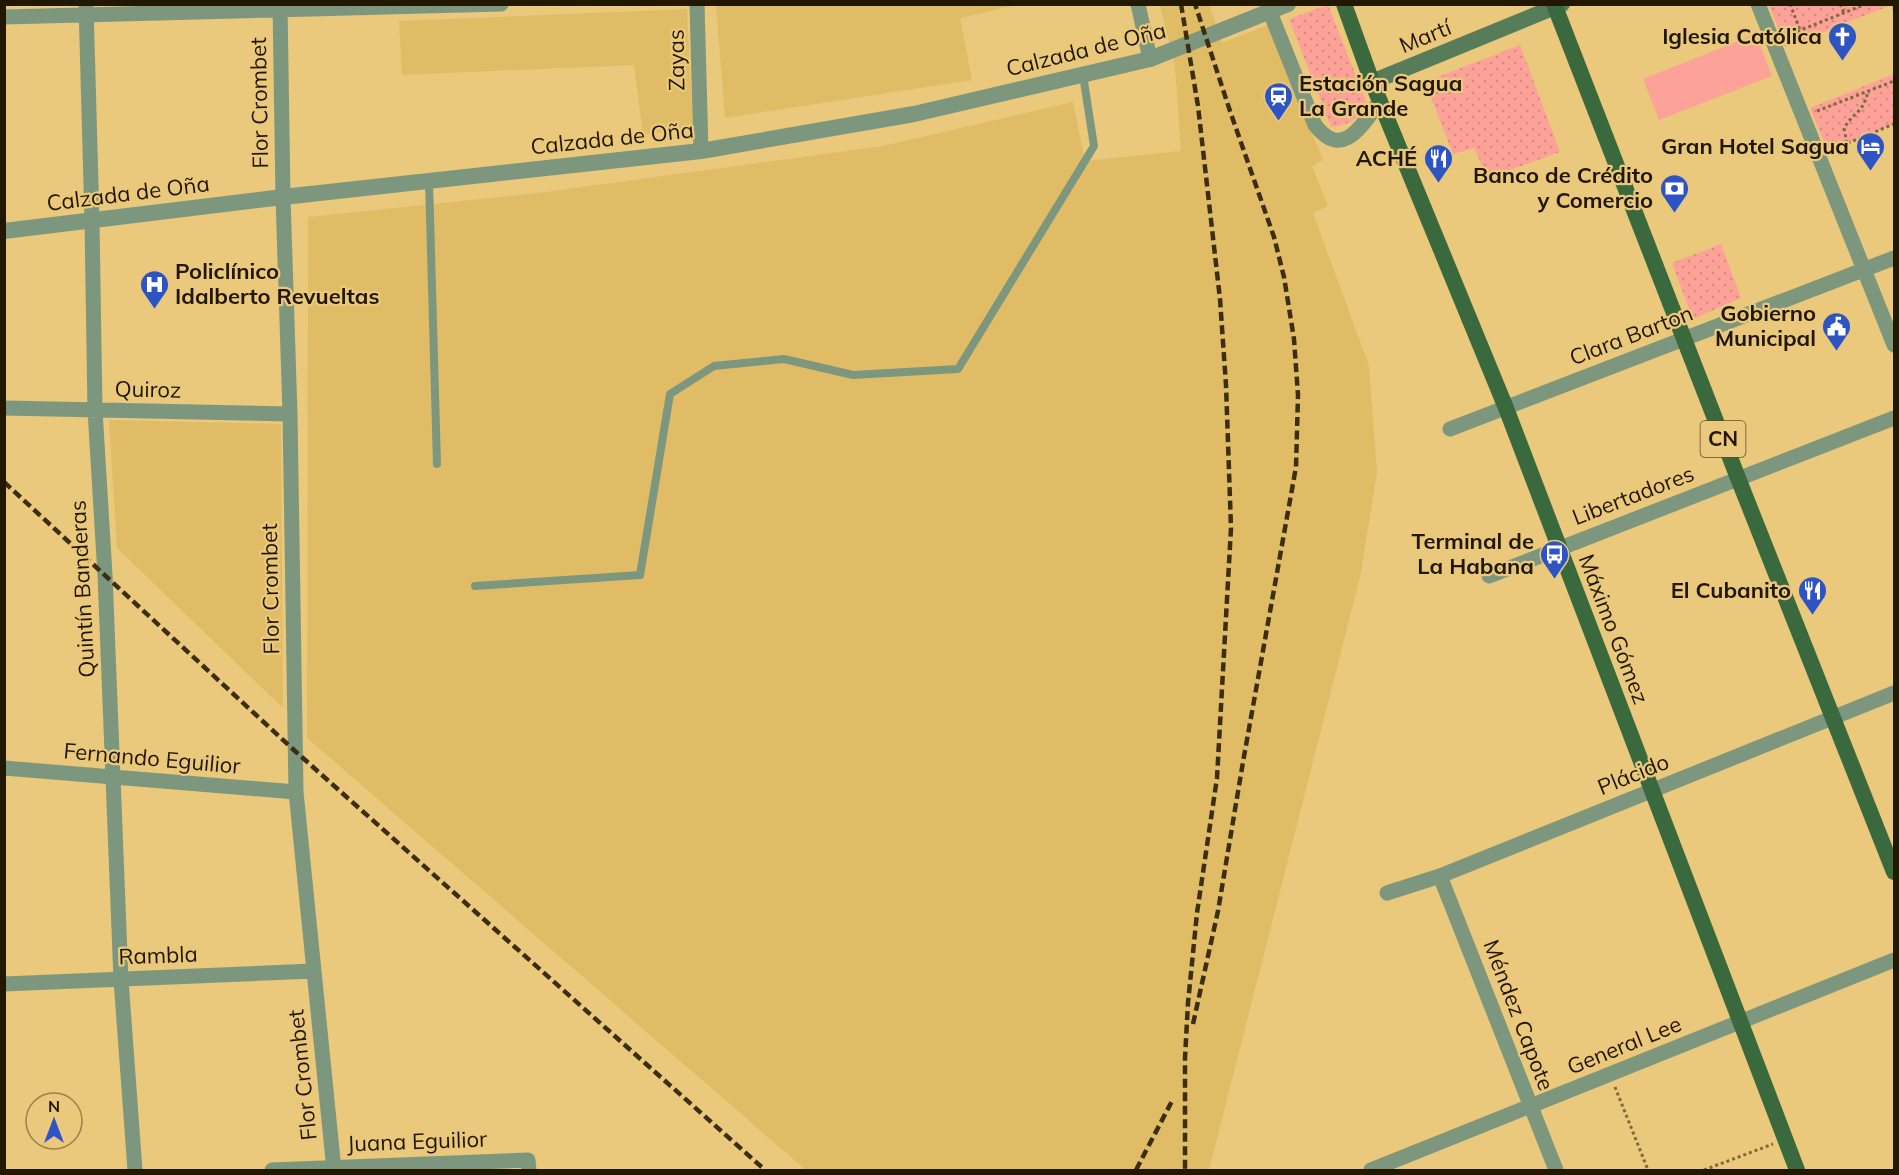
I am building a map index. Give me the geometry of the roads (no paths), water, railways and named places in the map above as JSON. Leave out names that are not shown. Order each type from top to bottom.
[{"type":"main road","name":"Máximo Gómez","points":[[1344,4],[1372,82],[1506,408],[1797,1170]]},
{"type":"main road","name":"Martí","points":[[1372,82],[1557,5]]},
{"type":"main road","name":"CN","points":[[1557,5],[1683,338],[1894,872]]},
{"type":"main road","points":[[1380,101],[1398,71]]},
{"type":"street","points":[[4,17],[87,10],[501,4]]},
{"type":"street","name":"Zayas","points":[[697,4],[700,151]]},
{"type":"street","points":[[1138,4],[1150,59]]},
{"type":"street","name":"Calzada de Oña","points":[[4,231],[282,197],[700,151],[914,114],[1150,59],[1288,4]]},
{"type":"street","points":[[1758,4],[1894,345]]},
{"type":"street","name":"Flor Crombet","points":[[280,7],[282,197],[290,414],[296,792],[334,1169]]},
{"type":"street","name":"Quintín Banderas","points":[[87,10],[95,410],[105,575],[121,980],[135,1170]]},
{"type":"street","points":[[1270,12],[1315,125],[1324,136],[1337,140],[1350,138],[1380,101]]},
{"type":"street","points":[[1360,128],[1379,122],[1390,126]]},
{"type":"street","name":"Clara Barton","points":[[1450,429],[1894,258]]},
{"type":"street","name":"Quiroz","points":[[4,408],[290,414]]},
{"type":"street","name":"Libertadores","points":[[1489,576],[1894,418]]},
{"type":"street","name":"Plácido","points":[[1387,893],[1440,876],[1894,693]]},
{"type":"street","name":"Fernando Eguilior","points":[[4,768],[296,792]]},
{"type":"street","name":"Méndez Capote","points":[[1440,876],[1557,1170]]},
{"type":"street","name":"General Lee","points":[[1371,1170],[1388,1167],[1610,1074],[1894,960]]},
{"type":"street","name":"Rambla","points":[[4,984],[314,972]]},
{"type":"street","name":"Juana Eguilior","points":[[272,1170],[528,1165]]},
{"type":"lane","points":[[475,586],[640,575],[670,394],[714,366],[784,359],[853,375],[958,369],[1094,146],[1083,75]]},
{"type":"lane","points":[[429,181],[437,464]]},
{"type":"railway","points":[[1181,4],[1198,106],[1220,299],[1226,385],[1231,528],[1217,778],[1197,913],[1188,1003],[1185,1058],[1185,1170]]},
{"type":"railway","points":[[1193,1024],[1218,911],[1296,467],[1298,395],[1294,339],[1284,277],[1274,237],[1195,4]]},
{"type":"railway","points":[[4,482],[295,751],[765,1170]]},
{"type":"railway","points":[[1136,1170],[1172,1101]]},
{"type":"place","name":"Iglesia Católica","points":[[1843,62]]},
{"type":"place","name":"Estación Sagua La Grande","points":[[1278,122]]},
{"type":"place","name":"Gran Hotel Sagua","points":[[1870,172]]},
{"type":"place","name":"ACHÉ","points":[[1438,184]]},
{"type":"place","name":"Banco de Crédito y Comercio","points":[[1674,214]]},
{"type":"place","name":"Policlínico Idalberto Revueltas","points":[[154,310]]},
{"type":"place","name":"Gobierno Municipal","points":[[1837,352]]},
{"type":"place","name":"Terminal de La Habana","points":[[1555,580]]},
{"type":"place","name":"El Cubanito","points":[[1812,616]]}]
